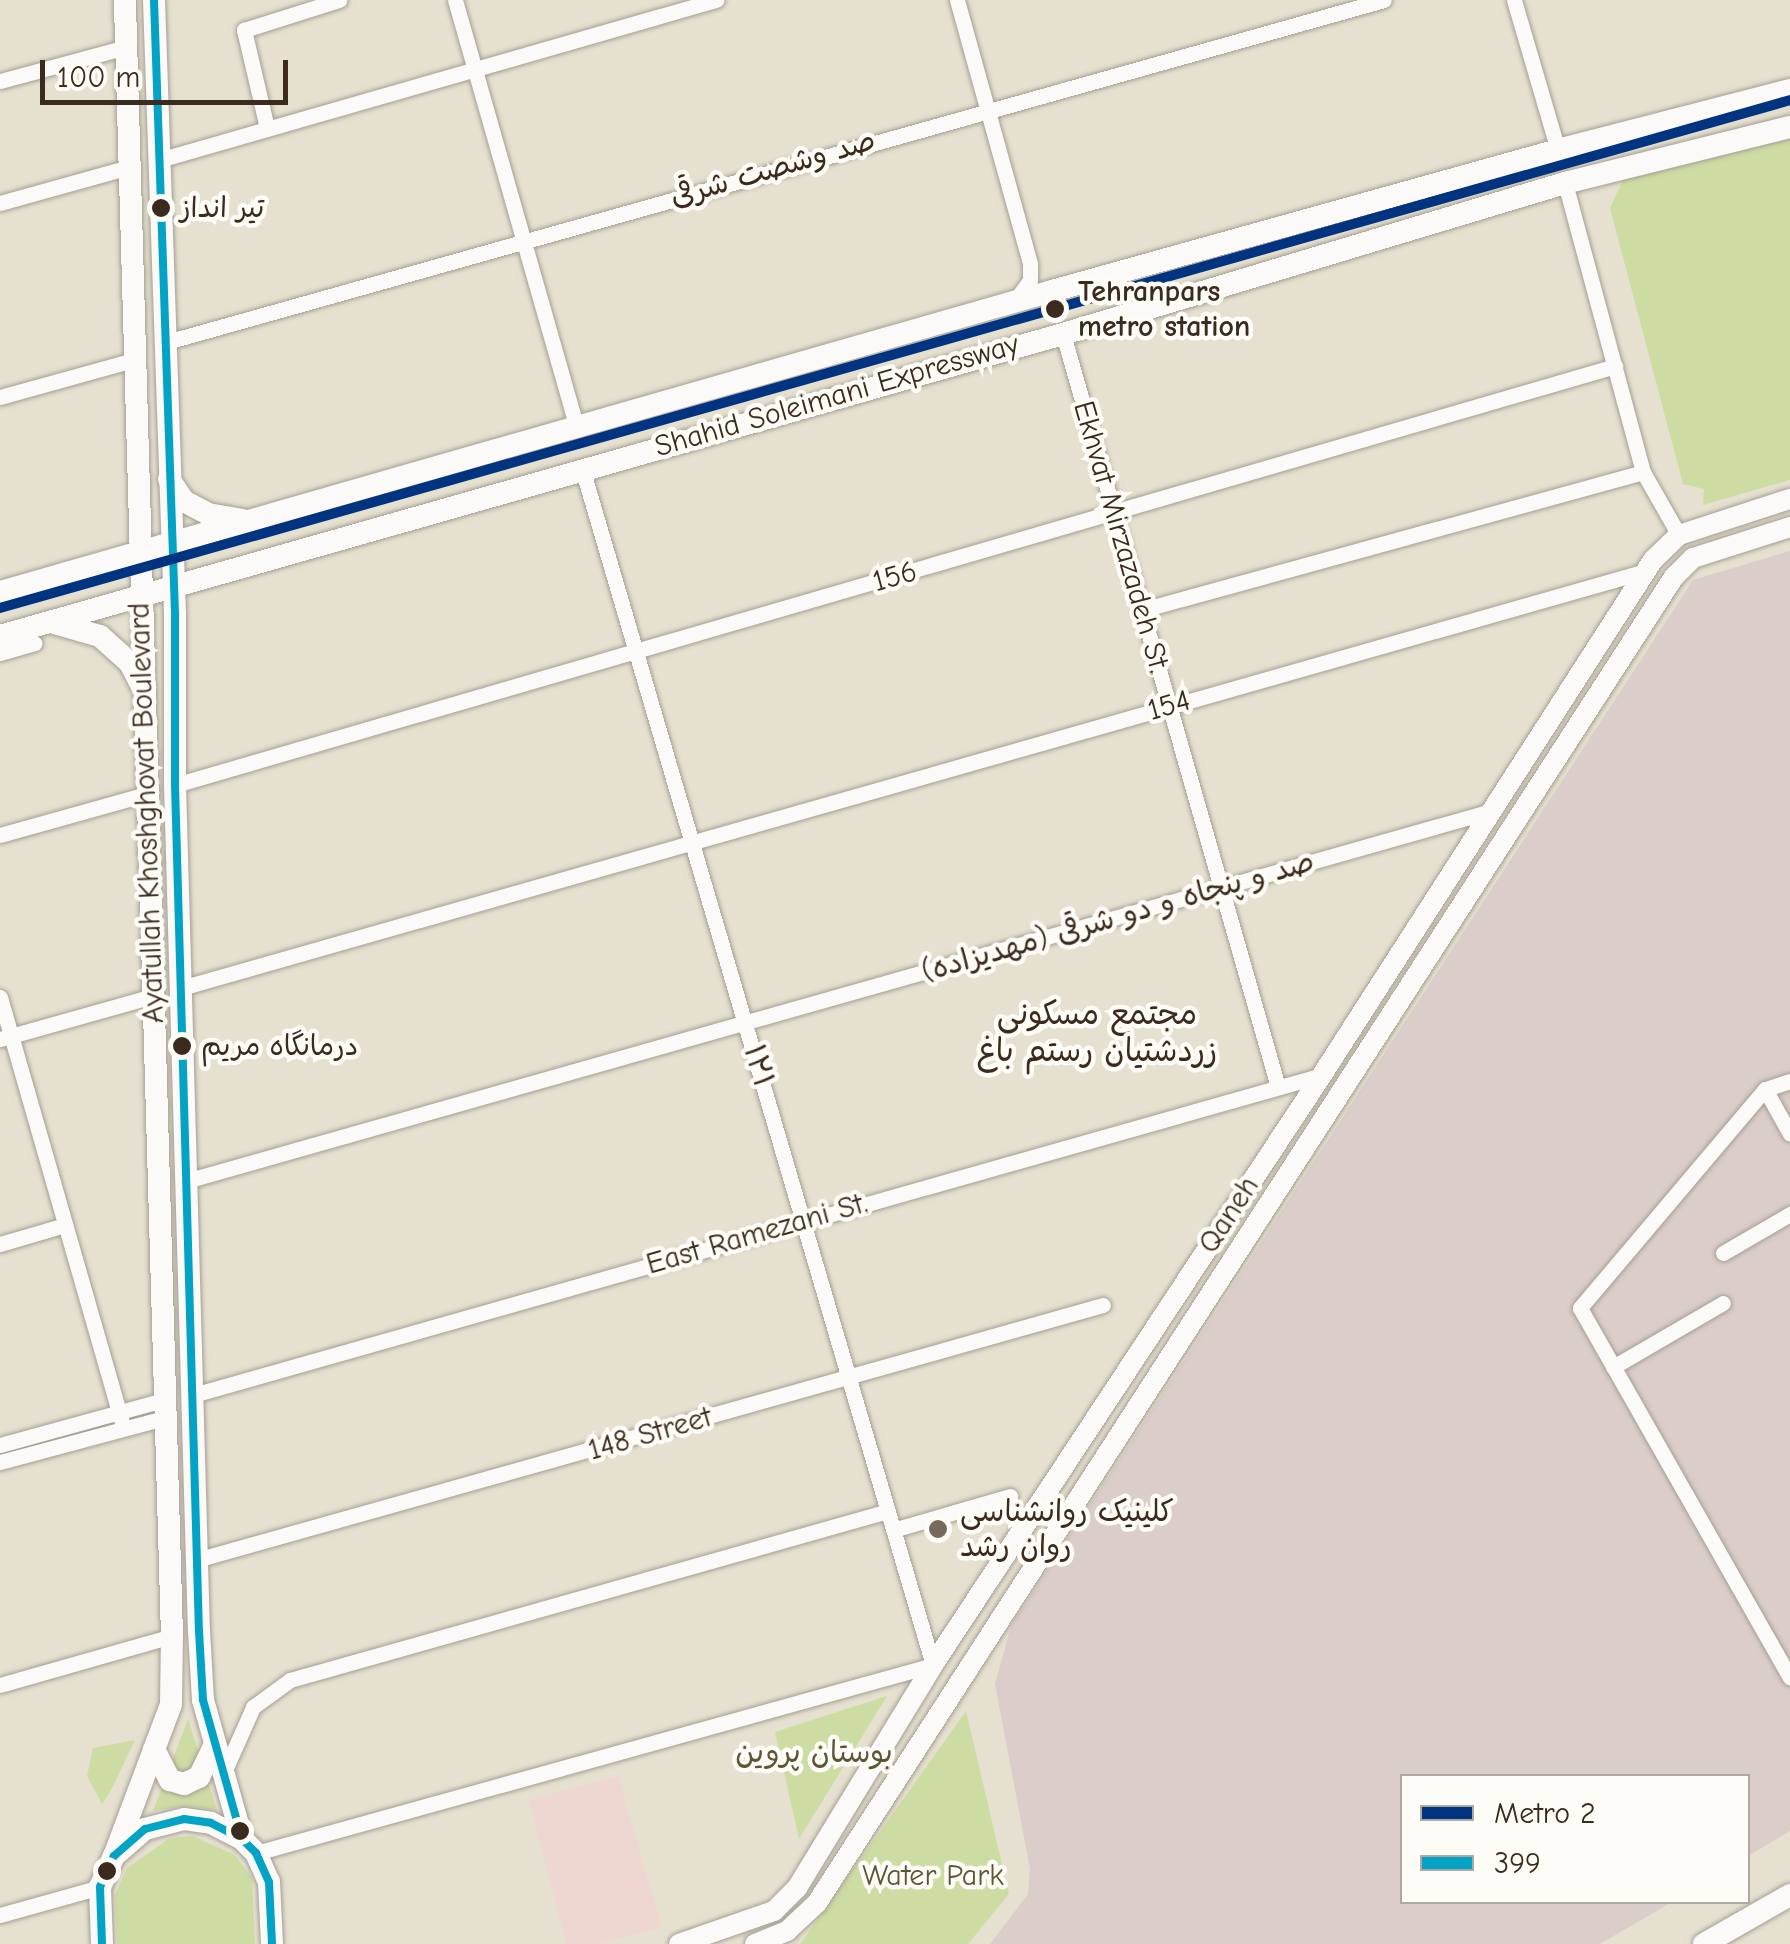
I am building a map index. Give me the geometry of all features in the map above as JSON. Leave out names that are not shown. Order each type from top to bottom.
[{"type":"main road","name":"Ayatullah Khoshghovat Boulevard","points":[[100,1886],[171,1704],[172,1636],[132,360],[125,0]]},
{"type":"main road","name":"Ayatullah Khoshghovat Boulevard","points":[[154,0],[174,586],[175,785],[203,1700],[249,1846],[268,1882],[272,1944]]},
{"type":"main road","name":"Shahid Soleimani Expressway","points":[[0,592],[1014,302],[1558,150],[1790,90]]},
{"type":"main road","name":"Shahid Soleimani Expressway","points":[[0,636],[38,634],[140,596],[1063,334],[1565,183],[1790,127]]},
{"type":"main road","points":[[168,477],[184,501],[208,514],[250,522]]},
{"type":"main road","name":"Qaneh","points":[[679,1944],[774,1911],[797,1888],[933,1665],[1322,1074],[1646,570],[1678,535],[1790,499]]},
{"type":"main road","name":"Qaneh","points":[[754,1944],[787,1931],[816,1904],[1674,577],[1693,558],[1790,527]]},
{"type":"main road","points":[[38,634],[62,623],[100,636],[130,664],[145,692]]},
{"type":"main road","points":[[1322,1074],[1346,1088]]},
{"type":"main road","points":[[154,1749],[170,1780],[184,1784],[199,1777],[215,1744]]},
{"type":"main road","points":[[114,1856],[133,1836],[171,1820],[211,1822],[249,1846]]},
{"type":"main road","points":[[100,1886],[102,1944]]},
{"type":"main road","points":[[1704,1944],[1790,1895]]},
{"type":"street","points":[[267,128],[244,30],[339,0]]},
{"type":"street","points":[[456,0],[577,426]]},
{"type":"street","points":[[159,160],[716,0]]},
{"type":"street","points":[[957,0],[1030,264],[1030,280],[1014,302]]},
{"type":"street","name":"صد وشصت شرقی","points":[[163,343],[523,238],[1384,0]]},
{"type":"street","points":[[1514,0],[1558,150]]},
{"type":"street","points":[[0,81],[126,47]]},
{"type":"street","points":[[0,203],[129,167]]},
{"type":"street","points":[[1565,183],[1643,472],[1678,535]]},
{"type":"street","name":"Ekhvat Mirzazadeh St.","points":[[1063,334],[1278,1087]]},
{"type":"street","points":[[0,396],[132,360]]},
{"type":"street","name":"156","points":[[175,785],[1614,366]]},
{"type":"street","name":"۱۲۱","points":[[582,468],[933,1665]]},
{"type":"street","points":[[1142,610],[1643,472]]},
{"type":"street","name":"154","points":[[181,988],[1646,570]]},
{"type":"street","points":[[0,653],[38,634]]},
{"type":"street","points":[[0,836],[147,794]]},
{"type":"street","name":"صد و پنجاه و دو شرقی (مهدیزاده)","points":[[186,1181],[1491,811]]},
{"type":"street","points":[[0,996],[6,1038],[121,1419]]},
{"type":"street","points":[[6,1038],[152,996]]},
{"type":"street","name":"East Ramezani St.","points":[[192,1395],[1322,1074]]},
{"type":"street","points":[[1790,1081],[1765,1089],[1580,1308],[1790,1676]]},
{"type":"street","points":[[1765,1089],[1790,1134]]},
{"type":"street","points":[[1723,1252],[1790,1214]]},
{"type":"street","points":[[0,1244],[65,1225]]},
{"type":"street","points":[[1613,1367],[1723,1303]]},
{"type":"street","name":"148 Street","points":[[196,1560],[1103,1305]]},
{"type":"street","points":[[0,1445],[163,1409]]},
{"type":"street","points":[[0,1462],[121,1419]]},
{"type":"street","points":[[893,1530],[1010,1496]]},
{"type":"street","points":[[224,1774],[253,1706],[290,1680],[888,1511]]},
{"type":"street","points":[[0,1685],[172,1636]]},
{"type":"street","points":[[249,1846],[933,1665],[960,1678]]},
{"type":"street","points":[[0,1916],[100,1886]]},
{"type":"shaded area","points":[[1790,551],[1790,1831],[1750,1855],[1750,1774],[1400,1774],[1400,1904],[1669,1904],[1600,1944],[990,1944],[1028,1894],[1030,1869],[995,1684],[1011,1626],[1693,580]]},
{"type":"shaded area","points":[[618,1776],[662,1927],[600,1944],[566,1944],[529,1800]]},
{"type":"green space","points":[[1790,135],[1790,480],[1703,505],[1704,489],[1683,484],[1610,208],[1624,178]]},
{"type":"green space","name":"بوستان پروین","points":[[887,1696],[799,1839],[775,1732]]},
{"type":"green space","name":"Water Park","points":[[966,1711],[1009,1894],[968,1944],[800,1944]]},
{"type":"green space","points":[[188,1719],[217,1810],[186,1806],[153,1811]]},
{"type":"green space","points":[[135,1740],[102,1804],[87,1776],[93,1748]]},
{"type":"green space","points":[[193,1836],[235,1855],[252,1878],[255,1944],[117,1944],[115,1895],[127,1868],[170,1838]]},
{"type":"metro line","name":"2","points":[[0,608],[1790,100]]},
{"type":"transit line","name":"399","points":[[154,0],[175,614],[175,785],[199,1631],[203,1700],[242,1839]]},
{"type":"transit line","name":"399","points":[[102,1944],[100,1887],[114,1856],[145,1829],[184,1819],[211,1823],[242,1839],[256,1853],[269,1882],[272,1944]]},
{"type":"place","name":"تیر انداز","points":[[161,208]]},
{"type":"place","name":"Tehranpars metro station","points":[[1055,309]]},
{"type":"place","name":"درمانگاه مریم","points":[[182,1046]]},
{"type":"place","name":"کلینیک روانشناسی روان رشد","points":[[938,1529]]},
{"type":"district","name":"مجتمع مسکونی زردشتیان رستم باغ","points":[[1097,1034]]}]
